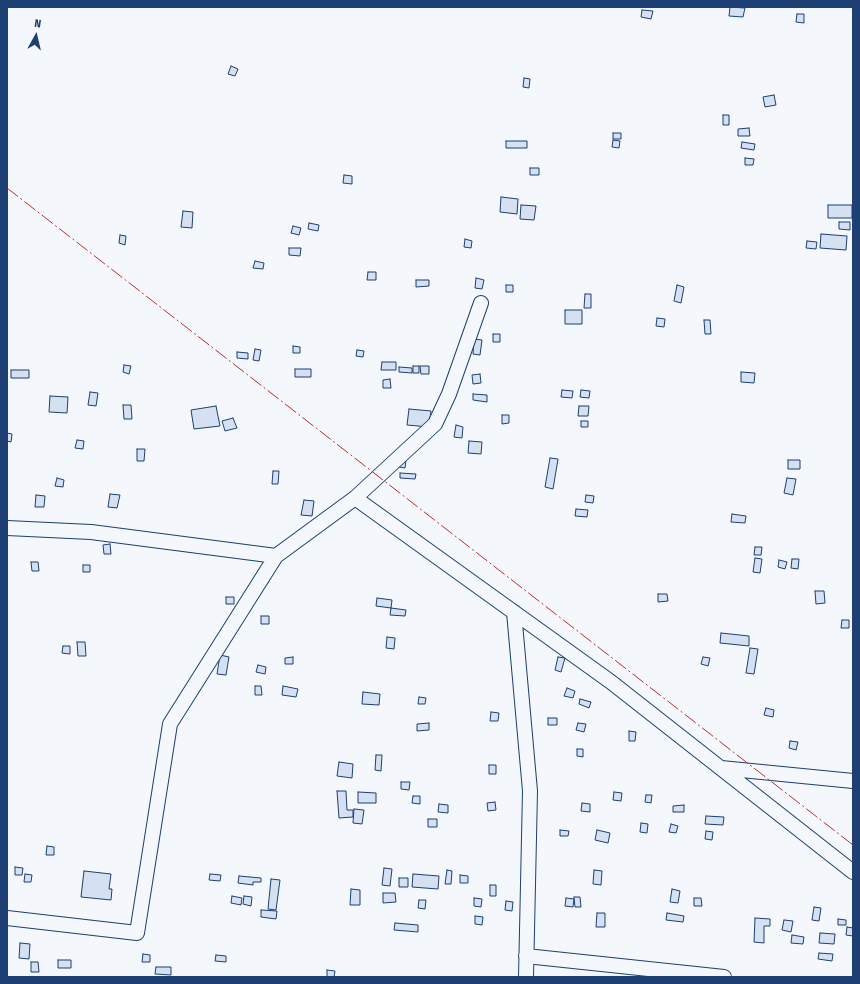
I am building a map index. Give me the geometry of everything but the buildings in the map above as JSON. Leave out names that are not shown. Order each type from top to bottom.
[{"type":"street","points":[[7,918],[137,932],[170,724],[276,556],[355,498],[435,424],[449,394],[481,303]]},
{"type":"street","points":[[355,498],[611,682],[853,872]]},
{"type":"street","points":[[7,528],[91,532],[276,556]]},
{"type":"street","points":[[514,612],[530,791],[526,977]]},
{"type":"street","points":[[720,768],[853,781]]},
{"type":"street","points":[[526,956],[641,973],[724,977]]},
{"type":"power","points":[[7,188],[853,845]]}]
